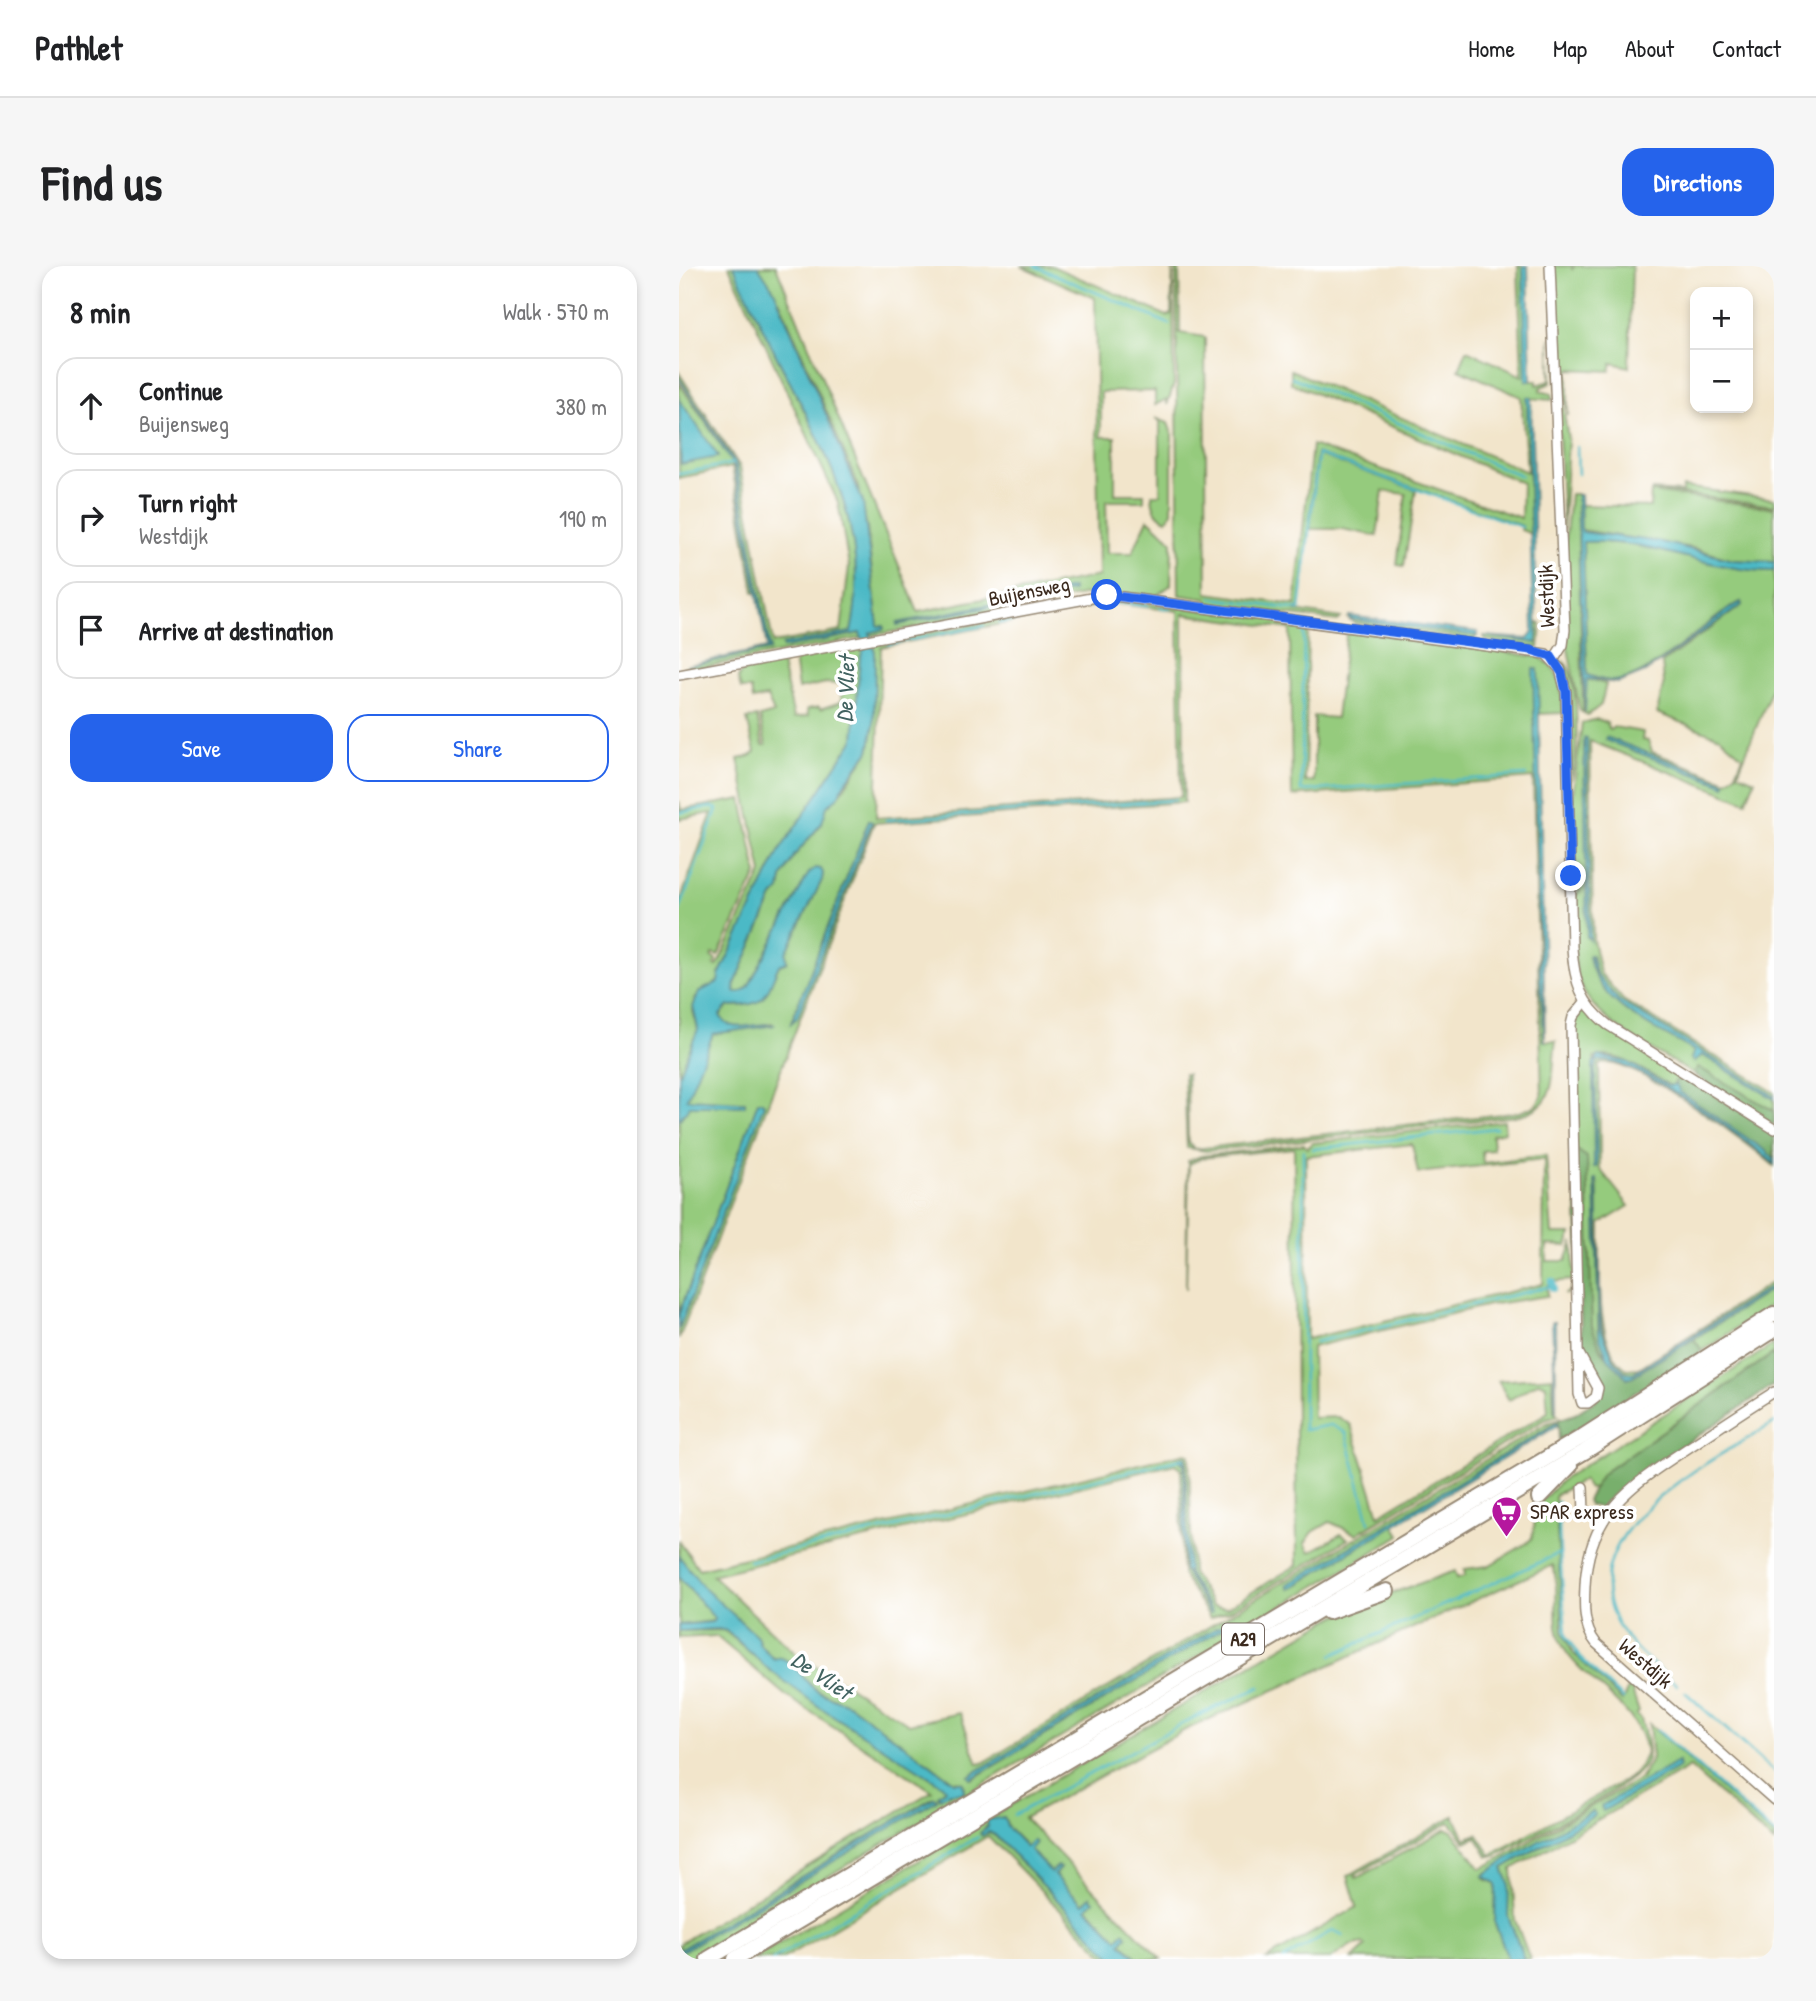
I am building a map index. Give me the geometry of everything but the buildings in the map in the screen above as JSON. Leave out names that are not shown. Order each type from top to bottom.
[{"type":"highway","name":"A29","points":[[708,1959],[1583,1437],[1774,1314]]},
{"type":"highway","name":"A29","points":[[735,1959],[1584,1452],[1774,1330]]},
{"type":"highway","name":"A29","points":[[1539,1498],[1584,1452]]},
{"type":"highway","name":"A29","points":[[1297,1623],[1387,1591]]},
{"type":"street","name":"Westdijk","points":[[1550,266],[1565,630],[1563,645],[1554,659],[1562,673],[1566,692],[1573,962],[1577,986],[1585,1002],[1608,1024],[1774,1129]]},
{"type":"street","name":"Buijensweg","points":[[679,676],[1081,598],[1119,595],[1531,650],[1554,659]]},
{"type":"street","points":[[1578,1352],[1598,1388],[1596,1397],[1588,1403],[1582,1403],[1580,1398],[1578,1352],[1571,1025],[1575,1013],[1585,1002]]},
{"type":"street","name":"Westdijk","points":[[1774,1392],[1647,1475],[1622,1495],[1606,1514],[1591,1545],[1586,1568],[1585,1614],[1593,1639],[1774,1800]]},
{"type":"street","points":[[1583,1487],[1584,1513],[1606,1514]]},
{"type":"green space","points":[[729,266],[734,266],[831,467],[845,506],[854,546],[856,588],[851,632],[783,645],[783,648],[861,633],[862,638],[687,670],[686,666],[770,650],[736,465],[679,378],[679,373],[740,467],[773,643],[841,631],[849,566],[838,502]]},
{"type":"green space","points":[[758,266],[776,266],[918,612],[1099,576],[1095,298],[1021,266],[1052,266],[1167,316],[1171,314],[1173,266],[1174,384],[1167,405],[1167,399],[1155,405],[1155,391],[1101,392],[1101,437],[1115,437],[1115,494],[1144,494],[1144,501],[1106,501],[1107,553],[1132,553],[1148,519],[1172,541],[1171,585],[1156,596],[1098,592],[870,636],[871,631],[884,629],[878,627],[867,527],[857,483],[780,302]]},
{"type":"green space","points":[[1176,266],[1179,266],[1180,333],[1205,337],[1207,593],[1295,605],[1312,445],[1521,518],[1522,483],[1291,383],[1291,370],[1527,472],[1521,397],[1459,369],[1467,350],[1522,376],[1518,266],[1523,266],[1527,381],[1537,381],[1537,385],[1550,381],[1550,338],[1551,383],[1541,387],[1540,391],[1552,394],[1552,400],[1527,398],[1531,534],[1521,530],[1522,526],[1317,453],[1300,606],[1295,611],[1341,618],[1338,621],[1208,604],[1207,599],[1179,595]]},
{"type":"green space","points":[[1553,266],[1572,266],[1572,270],[1574,266],[1632,266],[1629,367],[1612,363],[1610,371],[1568,369],[1568,416],[1556,340]]},
{"type":"green space","points":[[1556,359],[1568,439],[1563,529]]},
{"type":"green space","points":[[679,383],[734,465],[757,592],[754,592],[732,467],[679,478]]},
{"type":"green space","points":[[1155,418],[1168,423],[1172,434],[1172,512],[1167,520],[1157,513],[1152,498],[1152,494],[1160,494],[1160,421]]},
{"type":"green space","points":[[1318,455],[1416,490],[1404,566],[1397,565],[1406,494],[1383,491],[1377,536],[1342,529],[1310,529]]},
{"type":"green space","points":[[1683,487],[1774,499],[1774,506],[1651,490],[1682,492]]},
{"type":"green space","points":[[1651,492],[1774,508],[1774,562],[1733,560],[1693,548],[1581,530],[1580,505],[1650,507]]},
{"type":"green space","points":[[1570,494],[1577,494],[1583,712],[1586,679],[1606,684],[1601,705],[1588,715],[1580,711],[1567,644],[1565,545]]},
{"type":"green space","points":[[1583,542],[1631,545],[1726,566],[1774,571],[1774,683],[1738,773],[1755,780],[1746,802],[1590,741],[1593,940],[1600,973],[1623,1000],[1774,1092],[1774,1096],[1618,1000],[1596,974],[1592,955],[1589,955],[1594,973],[1603,988],[1629,1013],[1694,1051],[1691,1059],[1694,1061],[1702,1055],[1774,1099],[1774,1111],[1698,1068],[1693,1074],[1625,1033],[1595,1006],[1584,991],[1577,975],[1575,957],[1574,899],[1579,890],[1574,869],[1572,802],[1582,723],[1597,719],[1607,723],[1610,730],[1614,727],[1643,732],[1642,740],[1648,741],[1652,752],[1727,781],[1735,775],[1743,757],[1720,737],[1657,713],[1664,682],[1662,663],[1742,605],[1741,602],[1641,673],[1609,681],[1587,675]],"holes":[[[1584,738],[1587,738],[1589,939]]]},
{"type":"green space","points":[[1111,599],[1308,623],[1305,782],[1314,781],[1314,716],[1336,718],[1347,629],[1539,657],[1547,662],[1559,681],[1563,713],[1538,714],[1538,670],[1534,669],[1544,1041],[1556,1041],[1553,1078],[1547,1097],[1540,1105],[1516,1116],[1206,1151],[1187,1148],[1184,1074],[1187,1074],[1188,1142],[1195,1149],[1520,1112],[1535,1106],[1542,1096],[1533,778],[1292,796],[1290,629],[1183,614],[1184,802],[874,823],[679,1339],[679,1329],[764,1104],[758,1102],[679,1314],[679,1120],[690,1106],[744,1106],[745,1102],[686,1101],[713,1034],[773,1023],[736,1027],[729,1025],[720,1015],[728,1006],[750,1004],[762,998],[779,965],[787,962],[786,953],[822,880],[823,873],[809,873],[748,987],[741,992],[735,992],[734,986],[794,856],[820,826],[827,806],[840,794],[869,751],[874,724],[875,652],[872,643]],"holes":[[[1110,603],[1178,611],[1181,797],[876,818],[881,647]],[[869,820],[872,822],[791,1023]]]},
{"type":"green space","points":[[1349,619],[1477,636],[1474,640],[1354,623]]},
{"type":"green space","points":[[1537,623],[1541,623],[1539,648],[1484,640],[1484,636],[1537,643]]},
{"type":"green space","points":[[863,644],[854,739],[780,850],[719,975],[719,982],[702,990],[696,997],[693,1011],[698,1029],[679,1076],[679,904],[712,813],[679,819],[679,801],[681,810],[742,799],[757,874],[718,956],[713,954],[711,957],[716,960],[714,965],[717,966],[762,873],[738,759],[751,756],[755,752],[747,719],[757,717],[763,745],[766,745],[760,717],[774,713],[767,697],[753,700],[751,689],[741,689],[738,678],[746,666],[781,660],[794,718],[808,716],[807,709],[820,709],[841,702],[842,684],[826,683],[798,689],[794,657]]},
{"type":"green space","points":[[1564,662],[1573,684],[1577,719],[1576,755],[1571,780],[1568,688]]},
{"type":"green space","points":[[1580,1012],[1589,1013],[1681,1074],[1676,1084],[1671,1086],[1623,1060],[1603,1056],[1594,1058],[1596,1167],[1597,1061],[1613,1062],[1635,1070],[1688,1100],[1774,1164],[1659,1085],[1613,1064],[1599,1065],[1600,1169],[1629,1206],[1600,1224],[1603,1323],[1616,1358],[1627,1369],[1639,1368],[1774,1281],[1774,1285],[1631,1374],[1616,1363],[1607,1343],[1601,1316],[1598,1286],[1598,1329],[1608,1357],[1597,1344],[1592,1326],[1575,1149],[1573,1025]],"holes":[[[1597,1179],[1598,1198],[1597,1244]]]},
{"type":"green space","points":[[1698,1067],[1774,1111],[1774,1125],[1693,1074]]},
{"type":"green space","points":[[1681,1074],[1774,1133],[1774,1159],[1678,1091],[1674,1083]]},
{"type":"green space","points":[[1504,1121],[1505,1132],[1492,1135],[1493,1150],[1482,1151],[1483,1163],[1546,1155],[1552,1234],[1571,1234],[1567,1246],[1547,1245],[1547,1261],[1566,1261],[1573,1242],[1574,1289],[1564,1295],[1572,1289],[1572,1280],[1551,1282],[1547,1286],[1547,1296],[1489,1305],[1312,1347],[1313,1418],[1338,1417],[1351,1425],[1379,1515],[1548,1412],[1546,1385],[1539,1382],[1509,1400],[1498,1381],[1552,1377],[1554,1412],[1558,1416],[1544,1420],[1356,1534],[1330,1522],[1313,1532],[1305,1543],[1310,1552],[1341,1534],[1348,1539],[1231,1610],[1210,1618],[1182,1574],[1181,1469],[1175,1464],[712,1575],[795,1653],[909,1724],[960,1713],[978,1764],[1547,1423],[1558,1420],[1558,1426],[1554,1424],[1288,1585],[1291,1588],[1394,1525],[1400,1535],[1381,1547],[689,1959],[679,1959],[679,1953],[937,1799],[934,1797],[679,1950],[679,1944],[932,1791],[785,1695],[716,1636],[679,1638],[679,1631],[724,1630],[781,1679],[942,1785],[945,1789],[938,1795],[940,1797],[964,1789],[963,1782],[953,1781],[850,1705],[813,1687],[790,1663],[780,1658],[774,1659],[760,1645],[757,1636],[705,1590],[679,1556],[679,1541],[699,1569],[1186,1453],[1189,1455],[1192,1573],[1213,1606],[1226,1608],[1297,1565],[1294,1148],[1202,1158],[1189,1164],[1186,1289],[1188,1161],[1201,1156],[1304,1144],[1307,1148],[1312,1143]],"holes":[[[1412,1144],[1418,1173],[1544,1159],[1543,1284],[1307,1339],[1306,1156]],[[1186,1458],[1188,1574],[1210,1613],[1185,1572],[1184,1464],[1180,1461]],[[1221,1625],[1222,1628],[972,1779],[969,1776]]]},
{"type":"green space","points":[[1575,1149],[1587,1157],[1592,1326],[1601,1350],[1628,1379],[1694,1339],[1702,1351],[1559,1440],[1558,1420],[1575,1414],[1596,1400],[1600,1383],[1582,1351]]},
{"type":"green space","points":[[1774,1288],[1774,1303],[1702,1351],[1694,1339]]},
{"type":"green space","points":[[1774,1344],[1774,1353],[1608,1470],[1595,1488],[1589,1489],[1583,1480],[1555,1495],[1563,1634],[1573,1653],[1622,1701],[1630,1685],[1639,1712],[1636,1715],[1641,1719],[1647,1743],[1647,1755],[1644,1766],[1636,1775],[1599,1799],[1495,1856],[1488,1856],[1476,1837],[1465,1842],[1450,1822],[1355,1875],[1357,1878],[1446,1829],[1452,1831],[1481,1869],[1641,1778],[1652,1758],[1649,1724],[1774,1836],[1774,1843],[1690,1767],[1512,1869],[1515,1920],[1530,1959],[1524,1959],[1508,1916],[1508,1881],[1503,1868],[1595,1815],[1593,1811],[1486,1873],[1485,1879],[1496,1883],[1495,1923],[1508,1959],[1352,1959],[1366,1946],[1363,1943],[1350,1946],[1330,1959],[1267,1959],[1357,1907],[1348,1876],[1454,1816],[1465,1839],[1477,1834],[1491,1855],[1629,1778],[1639,1768],[1646,1753],[1635,1723],[1577,1665],[1561,1643],[1553,1565],[1187,1729],[1024,1818],[1161,1959],[1139,1959],[1121,1942],[1127,1936],[1125,1933],[1117,1939],[1087,1907],[1090,1898],[1083,1904],[1054,1875],[1060,1868],[1058,1866],[1051,1872],[1030,1850],[1035,1843],[1027,1847],[1008,1828],[1004,1817],[993,1821],[989,1818],[1355,1606],[1455,1571],[1457,1578],[1465,1576],[1464,1569],[1488,1566],[1527,1543],[1532,1538],[1538,1504],[1562,1480]]},
{"type":"green space","points":[[1774,1353],[1774,1385],[1652,1466],[1602,1508],[1589,1505],[1587,1500],[1602,1474]]},
{"type":"green space","points":[[679,1577],[713,1616],[714,1621],[679,1625]]},
{"type":"green space","points":[[987,1820],[990,1823],[982,1835],[989,1832],[995,1835],[1114,1959],[1108,1959],[988,1836],[782,1959],[753,1959]]},
{"type":"water","points":[[734,266],[758,266],[774,290],[863,502],[878,626],[884,626],[884,629],[870,633],[875,652],[874,724],[869,751],[838,797],[827,806],[822,823],[794,856],[734,986],[735,992],[741,992],[748,987],[809,873],[815,868],[821,869],[822,880],[786,953],[787,962],[779,965],[763,998],[751,1004],[728,1006],[720,1015],[724,1022],[737,1027],[775,1025],[713,1034],[687,1099],[745,1102],[745,1106],[690,1106],[679,1120],[679,1076],[698,1029],[693,1007],[699,992],[718,982],[780,850],[854,739],[860,658],[864,648],[860,633],[783,648],[782,645],[851,632],[856,588],[854,546],[845,506],[831,467]]},
{"type":"water","points":[[1523,266],[1528,266],[1531,381],[1526,381]]},
{"type":"water","points":[[679,378],[736,465],[770,650],[686,666],[767,648],[734,467]]},
{"type":"water","points":[[1527,397],[1531,397],[1537,643],[1484,636],[1528,639],[1533,631]]},
{"type":"water","points":[[679,399],[718,456],[718,457],[681,464]]},
{"type":"water","points":[[1577,495],[1580,495],[1583,532],[1662,542],[1733,560],[1774,562],[1774,571],[1750,570],[1631,545],[1583,542],[1587,675],[1615,681],[1630,678],[1659,662],[1645,672],[1618,683],[1587,679],[1585,712]]},
{"type":"water","points":[[1072,588],[1073,591],[897,625],[897,623]]},
{"type":"water","points":[[1741,602],[1742,605],[1669,656]]},
{"type":"water","points":[[1349,616],[1478,632],[1477,636],[1349,619]]},
{"type":"water","points":[[1533,669],[1538,669],[1545,1042],[1540,977]]},
{"type":"water","points":[[1606,737],[1726,783],[1725,786],[1605,740]]},
{"type":"water","points":[[1584,738],[1587,738],[1590,940],[1587,937]]},
{"type":"water","points":[[869,820],[872,822],[797,1018],[791,1023]]},
{"type":"water","points":[[1589,955],[1596,974],[1618,1000],[1774,1096],[1774,1099],[1702,1055],[1694,1062],[1691,1059],[1694,1051],[1629,1013],[1602,988],[1594,972]]},
{"type":"water","points":[[1599,1056],[1627,1062],[1669,1086],[1676,1084],[1680,1092],[1766,1151],[1774,1159],[1774,1164],[1715,1119],[1660,1084],[1613,1062],[1597,1061],[1597,1167],[1594,1167],[1593,1063]]},
{"type":"water","points":[[758,1102],[764,1104],[679,1329],[679,1314]]},
{"type":"water","points":[[1595,1179],[1601,1328],[1614,1360],[1625,1372],[1633,1373],[1774,1285],[1774,1288],[1628,1379],[1608,1358],[1599,1336]]},
{"type":"water","points":[[1552,1322],[1555,1322],[1556,1413]]},
{"type":"water","points":[[1557,1423],[1557,1426],[1289,1589],[1287,1585]]},
{"type":"water","points":[[1185,1457],[1188,1574],[1212,1612],[1210,1613],[1184,1570],[1184,1464],[1179,1458]]},
{"type":"water","points":[[679,1556],[705,1589],[757,1636],[760,1645],[774,1659],[789,1662],[814,1689],[850,1705],[954,1782],[963,1782],[964,1793],[949,1793],[940,1798],[938,1795],[945,1789],[942,1785],[818,1706],[767,1668],[727,1631],[679,1631],[679,1625],[712,1622],[715,1619],[679,1577]]},
{"type":"water","points":[[1221,1625],[1223,1628],[1192,1647],[971,1779],[969,1776]]},
{"type":"water","points":[[1678,1762],[1680,1767],[1603,1811],[1601,1806]]},
{"type":"water","points":[[935,1797],[937,1800],[679,1953],[679,1950]]},
{"type":"water","points":[[1593,1811],[1595,1815],[1503,1868],[1509,1884],[1508,1916],[1524,1959],[1508,1959],[1495,1923],[1496,1883],[1483,1876],[1507,1859]]},
{"type":"water","points":[[1004,1817],[1007,1827],[1026,1847],[1033,1840],[1036,1843],[1030,1850],[1051,1872],[1058,1866],[1060,1868],[1054,1875],[1083,1904],[1090,1897],[1094,1901],[1087,1908],[1117,1939],[1124,1932],[1127,1936],[1121,1943],[1139,1959],[1114,1959],[995,1835],[989,1832],[982,1836],[980,1833],[988,1827],[987,1820]]},
{"type":"waterway","points":[[1035,266],[1169,324]]},
{"type":"waterway","points":[[1292,377],[1521,476]]},
{"type":"waterway","points":[[1577,447],[1578,474]]},
{"type":"waterway","points":[[1300,610],[1318,454],[1522,527]]},
{"type":"waterway","points":[[679,474],[734,463]]},
{"type":"waterway","points":[[1212,598],[1299,610]]},
{"type":"waterway","points":[[1000,623],[1109,602],[1147,606]]},
{"type":"waterway","points":[[1160,608],[1170,609]]},
{"type":"waterway","points":[[889,644],[984,626]]},
{"type":"waterway","points":[[1304,630],[1301,791],[1526,775]]},
{"type":"waterway","points":[[886,820],[1175,800]]},
{"type":"waterway","points":[[679,813],[711,807],[717,809],[679,912]]},
{"type":"waterway","points":[[1313,1149],[1496,1128]]},
{"type":"waterway","points":[[1303,1150],[1304,1430],[1331,1425],[1346,1433],[1369,1522]]},
{"type":"waterway","points":[[1552,1282],[1553,1288]]},
{"type":"waterway","points":[[1315,1342],[1552,1286]]},
{"type":"waterway","points":[[1677,1685],[1643,1656],[1626,1637],[1609,1601],[1609,1567],[1624,1536],[1648,1507],[1679,1481],[1774,1423]]},
{"type":"waterway","points":[[749,1561],[1182,1459]]},
{"type":"waterway","points":[[1558,1502],[1560,1553]]},
{"type":"waterway","points":[[1332,1655],[1560,1553],[1566,1636],[1580,1658],[1623,1699]]},
{"type":"waterway","points":[[1014,1815],[1195,1717],[1260,1687]]},
{"type":"waterway","points":[[1685,1692],[1774,1772]]},
{"type":"waterway","points":[[1657,1730],[1774,1834]]},
{"type":"waterway","points":[[773,1959],[978,1837]]},
{"type":"waterway","points":[[1284,1959],[1333,1930],[1343,1935]]},
{"type":"place","name":"SPAR express","points":[[1507,1538]]},
{"type":"route","points":[[1107,595],[1531,650],[1551,656],[1566,685],[1571,876]]},
{"type":"water label","name":"De Vliet","points":[[845,689]]},
{"type":"water label","name":"De Vliet","points":[[822,1675]]}]
